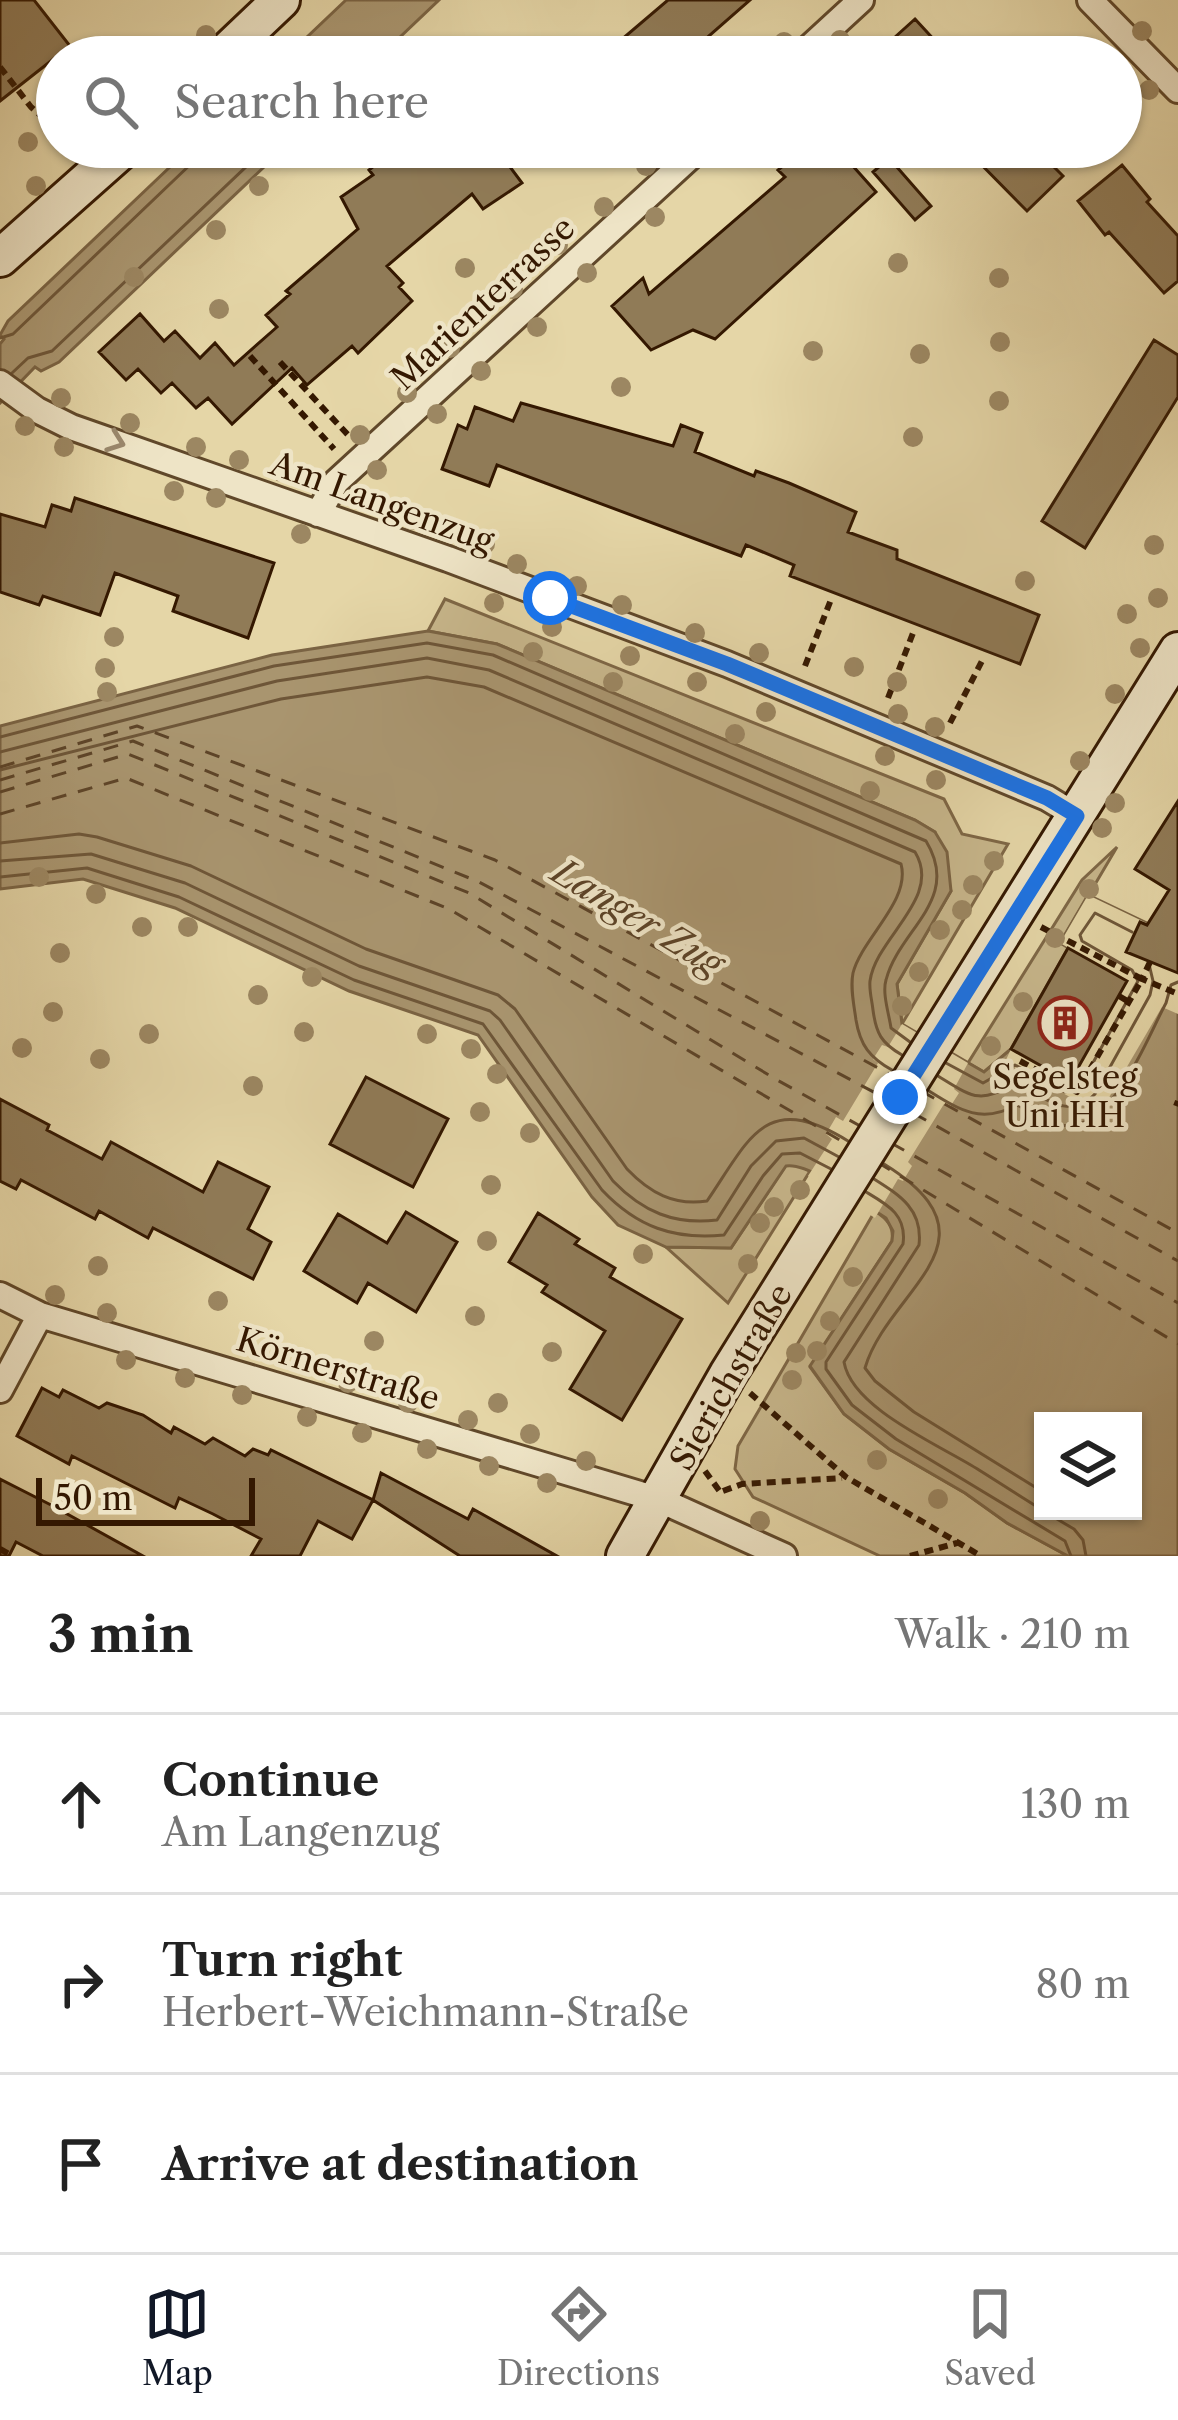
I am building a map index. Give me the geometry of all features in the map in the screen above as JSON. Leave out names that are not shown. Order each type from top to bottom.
[{"type":"main road","points":[[243,36],[281,0]]},
{"type":"main road","points":[[0,258],[101,168]]},
{"type":"main road","name":"Sierichstraße","points":[[625,1556],[728,1374],[1178,651]]},
{"type":"street","points":[[822,36],[861,0]]},
{"type":"street","points":[[1090,0],[1125,36]]},
{"type":"street","points":[[1142,53],[1178,90]]},
{"type":"street","name":"Marienterrasse","points":[[317,514],[336,482],[678,168]]},
{"type":"street","name":"Am Langenzug","points":[[5,387],[71,427],[727,664],[1047,798],[1077,816]]},
{"type":"street","name":"Körnerstraße","points":[[0,1295],[40,1315],[660,1500],[784,1556]]},
{"type":"street","points":[[0,1390],[40,1315]]},
{"type":"path","points":[[0,67],[36,111]]},
{"type":"path","points":[[250,356],[334,448]]},
{"type":"path","points":[[280,362],[349,436]]},
{"type":"path","points":[[805,666],[832,597]]},
{"type":"path","points":[[888,698],[913,633]]},
{"type":"path","points":[[950,723],[983,659]]},
{"type":"path","points":[[1064,938],[1178,994]]},
{"type":"path","points":[[1020,1061],[1077,1093],[1150,962]]},
{"type":"path","points":[[1118,996],[1130,1002]]},
{"type":"path","points":[[728,1374],[846,1478],[981,1556]]},
{"type":"path","points":[[687,1451],[723,1491]]},
{"type":"path","points":[[702,1517],[723,1491],[742,1484],[846,1478]]},
{"type":"path","points":[[910,1556],[957,1543]]},
{"type":"path","points":[[0,1549],[13,1556]]},
{"type":"shaded area","points":[[445,599],[944,799],[962,834],[1008,844],[902,1024],[897,984],[951,891],[935,832],[497,644],[428,631]]},
{"type":"shaded area","points":[[1117,847],[1061,942],[1068,948],[1011,1049],[984,1072],[968,1063],[1082,880]]},
{"type":"shaded area","points":[[786,1165],[810,1171],[728,1303],[666,1247],[731,1248]]},
{"type":"shaded area","points":[[875,1211],[889,1223],[892,1241],[810,1367],[844,1414],[889,1449],[1068,1556],[880,1556],[753,1497],[735,1469],[738,1446]]},
{"type":"water","points":[[346,0],[439,0],[401,36],[308,36]]},
{"type":"water","points":[[169,168],[263,168],[59,362],[41,371],[35,367],[0,403],[0,344],[4,339],[0,335],[8,321]]},
{"type":"water","name":"Langer Zug","points":[[428,631],[497,644],[935,832],[947,852],[951,891],[897,984],[902,1024],[984,1072],[1011,1049],[1071,1081],[1127,981],[1060,943],[1088,895],[1178,938],[1178,1556],[1068,1556],[889,1449],[844,1414],[810,1366],[892,1241],[893,1231],[886,1218],[822,1177],[786,1166],[731,1248],[666,1247],[618,1225],[592,1197],[478,1035],[349,991],[175,908],[83,879],[0,889],[0,726],[272,655]]},
{"type":"pier","points":[[1088,895],[1178,938],[1178,1014],[1162,1007],[1104,1106],[1088,1097],[1083,1104],[1005,1062],[1011,1049],[1071,1082],[1127,981],[1060,943]]},
{"type":"pier","points":[[902,1024],[968,1063],[954,1089],[959,1093],[950,1107],[944,1104],[908,1162],[912,1166],[903,1181],[898,1179],[875,1218],[808,1176],[832,1139],[826,1134],[836,1117],[843,1121],[878,1063],[873,1059],[882,1045],[888,1047]]},
{"type":"building","points":[[0,0],[34,0],[62,36],[36,36],[36,73],[0,101]]},
{"type":"building","points":[[668,0],[750,0],[709,36],[626,36]]},
{"type":"building","points":[[915,19],[931,36],[896,36]]},
{"type":"building","points":[[511,168],[522,183],[483,209],[472,194],[387,266],[412,301],[358,353],[352,346],[307,385],[292,368],[232,424],[208,398],[196,408],[172,383],[161,393],[138,369],[126,380],[99,352],[140,314],[164,341],[175,331],[200,358],[215,343],[234,365],[277,327],[266,315],[290,294],[286,291],[358,229],[341,197],[373,175],[369,170]]},
{"type":"building","points":[[855,168],[876,192],[715,339],[693,330],[651,350],[612,306],[643,278],[649,294],[785,177],[778,170]]},
{"type":"building","points":[[898,168],[931,206],[915,220],[873,172]]},
{"type":"building","points":[[985,168],[1055,168],[1063,176],[1027,211]]},
{"type":"building","points":[[1124,168],[1178,236],[1178,281],[1164,293],[1078,201]]},
{"type":"building","points":[[1154,340],[1178,355],[1178,397],[1085,548],[1042,521]]},
{"type":"building","points":[[521,403],[673,446],[681,425],[702,433],[695,452],[754,476],[756,471],[789,483],[856,512],[848,532],[897,550],[897,559],[1039,615],[1020,664],[790,576],[794,565],[746,545],[741,556],[497,465],[489,486],[442,469],[458,425],[467,429],[475,407],[513,421]]},
{"type":"building","points":[[75,498],[274,563],[248,638],[173,611],[178,596],[115,573],[100,615],[43,596],[39,605],[0,592],[0,514],[45,527],[52,505],[71,511]]},
{"type":"building","points":[[1178,801],[1178,973],[1126,952],[1140,922],[1147,925],[1169,890],[1135,869]]},
{"type":"building","name":"Segelsteg Uni HH","points":[[1068,948],[1127,981],[1070,1082],[1011,1049]]},
{"type":"building","points":[[366,1077],[448,1119],[413,1187],[330,1144]]},
{"type":"building","points":[[0,1099],[102,1159],[111,1142],[203,1192],[218,1162],[269,1187],[248,1229],[271,1242],[253,1279],[153,1228],[148,1238],[99,1211],[95,1219],[21,1180],[16,1189],[0,1181]]},
{"type":"building","points":[[406,1212],[457,1242],[416,1312],[368,1283],[357,1303],[304,1271],[338,1214],[387,1243]]},
{"type":"building","points":[[538,1213],[579,1239],[575,1244],[615,1268],[610,1277],[682,1319],[622,1420],[570,1389],[605,1331],[542,1292],[547,1285],[509,1262]]},
{"type":"building","points":[[42,1388],[59,1397],[63,1390],[99,1408],[107,1403],[143,1415],[171,1433],[174,1427],[205,1444],[213,1438],[245,1456],[253,1449],[268,1455],[271,1450],[373,1500],[352,1539],[318,1521],[300,1556],[251,1556],[261,1539],[213,1514],[179,1498],[175,1508],[72,1456],[69,1464],[17,1436]]},
{"type":"building","points":[[381,1473],[468,1519],[473,1509],[557,1556],[460,1556],[373,1500]]},
{"type":"building","points":[[0,1479],[143,1556],[43,1556],[16,1542],[9,1556],[0,1556]]},
{"type":"ferry route","points":[[0,767],[137,726],[495,860],[891,1075]]},
{"type":"ferry route","points":[[0,780],[133,741],[479,882],[883,1097]]},
{"type":"ferry route","points":[[0,792],[128,754],[469,893],[862,1127]]},
{"type":"ferry route","points":[[0,814],[126,778],[449,909],[848,1145]]},
{"type":"ferry route","points":[[921,1091],[1178,1233]]},
{"type":"ferry route","points":[[913,1113],[1178,1261]]},
{"type":"ferry route","points":[[891,1143],[1178,1303]]},
{"type":"ferry route","points":[[877,1162],[1178,1344]]},
{"type":"place","name":"Segelsteg Uni HH","points":[[1065,1023]]},
{"type":"route","points":[[550,598],[727,664],[1047,798],[1077,816],[900,1097]]}]
